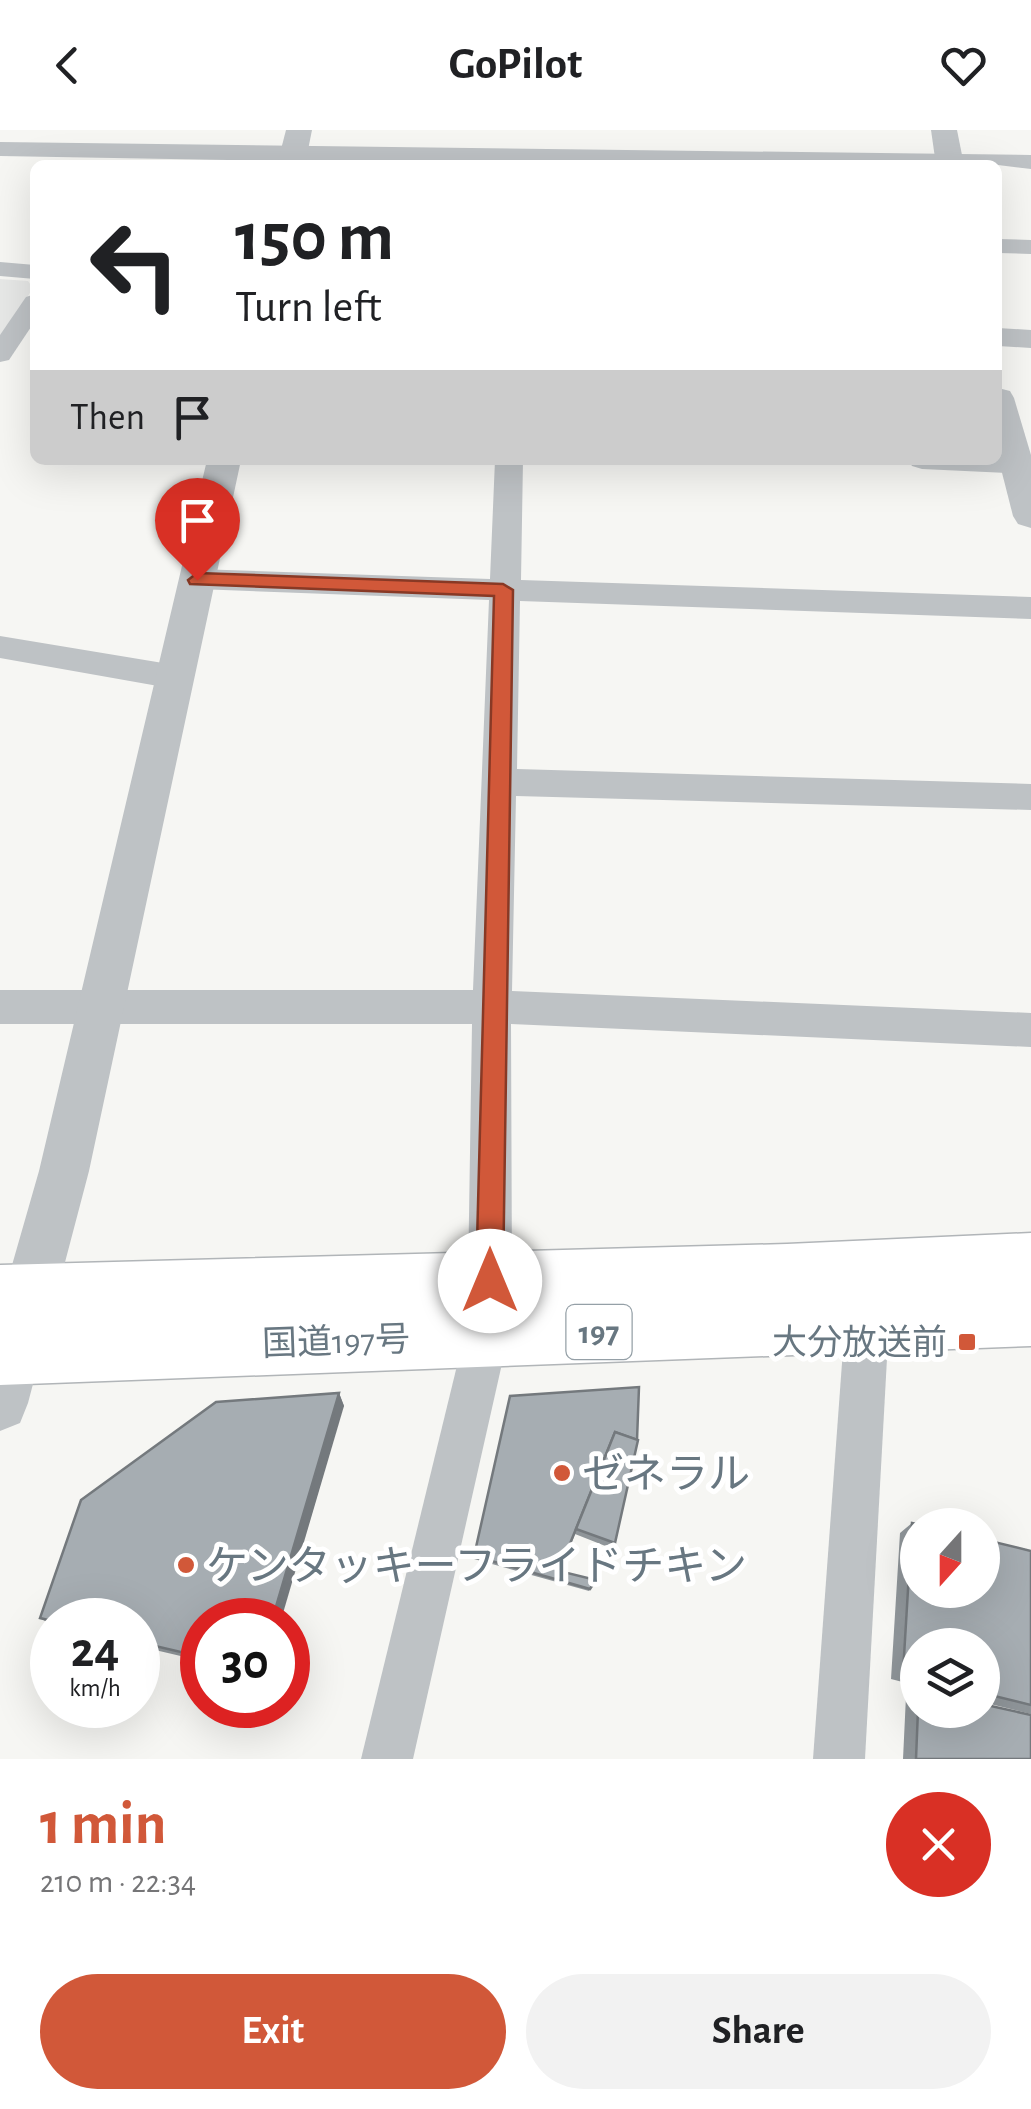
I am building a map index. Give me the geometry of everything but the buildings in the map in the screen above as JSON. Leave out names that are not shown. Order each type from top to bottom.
[{"type":"highway","name":"国道197号","points":[[9,1339],[488,1309],[787,1275],[1031,1264]]},
{"type":"highway","name":"国道197号","points":[[488,1309],[867,1322],[1031,1314]]},
{"type":"street","points":[[510,160],[513,130]]},
{"type":"street","points":[[0,149],[294,149],[492,160]]},
{"type":"street","points":[[554,160],[947,151],[1031,162]]},
{"type":"street","points":[[1002,246],[1031,247]]},
{"type":"street","points":[[0,269],[30,272]]},
{"type":"street","points":[[0,354],[30,309]]},
{"type":"street","points":[[1002,336],[1031,338]]},
{"type":"street","points":[[1002,408],[1024,464],[1031,516]]},
{"type":"street","points":[[9,1339],[64,1171],[223,465]]},
{"type":"street","points":[[387,1759],[488,1309],[492,1007],[508,465]]},
{"type":"street","points":[[197,580],[1031,608]]},
{"type":"street","points":[[0,647],[175,678]]},
{"type":"street","points":[[500,782],[1031,797]]},
{"type":"street","points":[[0,1007],[492,1007],[1031,1030]]},
{"type":"street","points":[[839,1759],[867,1322]]},
{"type":"shaded area","points":[[0,279],[28,281],[30,293],[0,341]]},
{"type":"place","name":"大分放送前","points":[[967,1342]]},
{"type":"place","name":"ゼネラル","points":[[562,1473]]},
{"type":"place","name":"ケンタッキーフライドチキン","points":[[186,1565]]},
{"type":"route","points":[[197,580],[503,590],[492,1007],[490,1281]]}]
